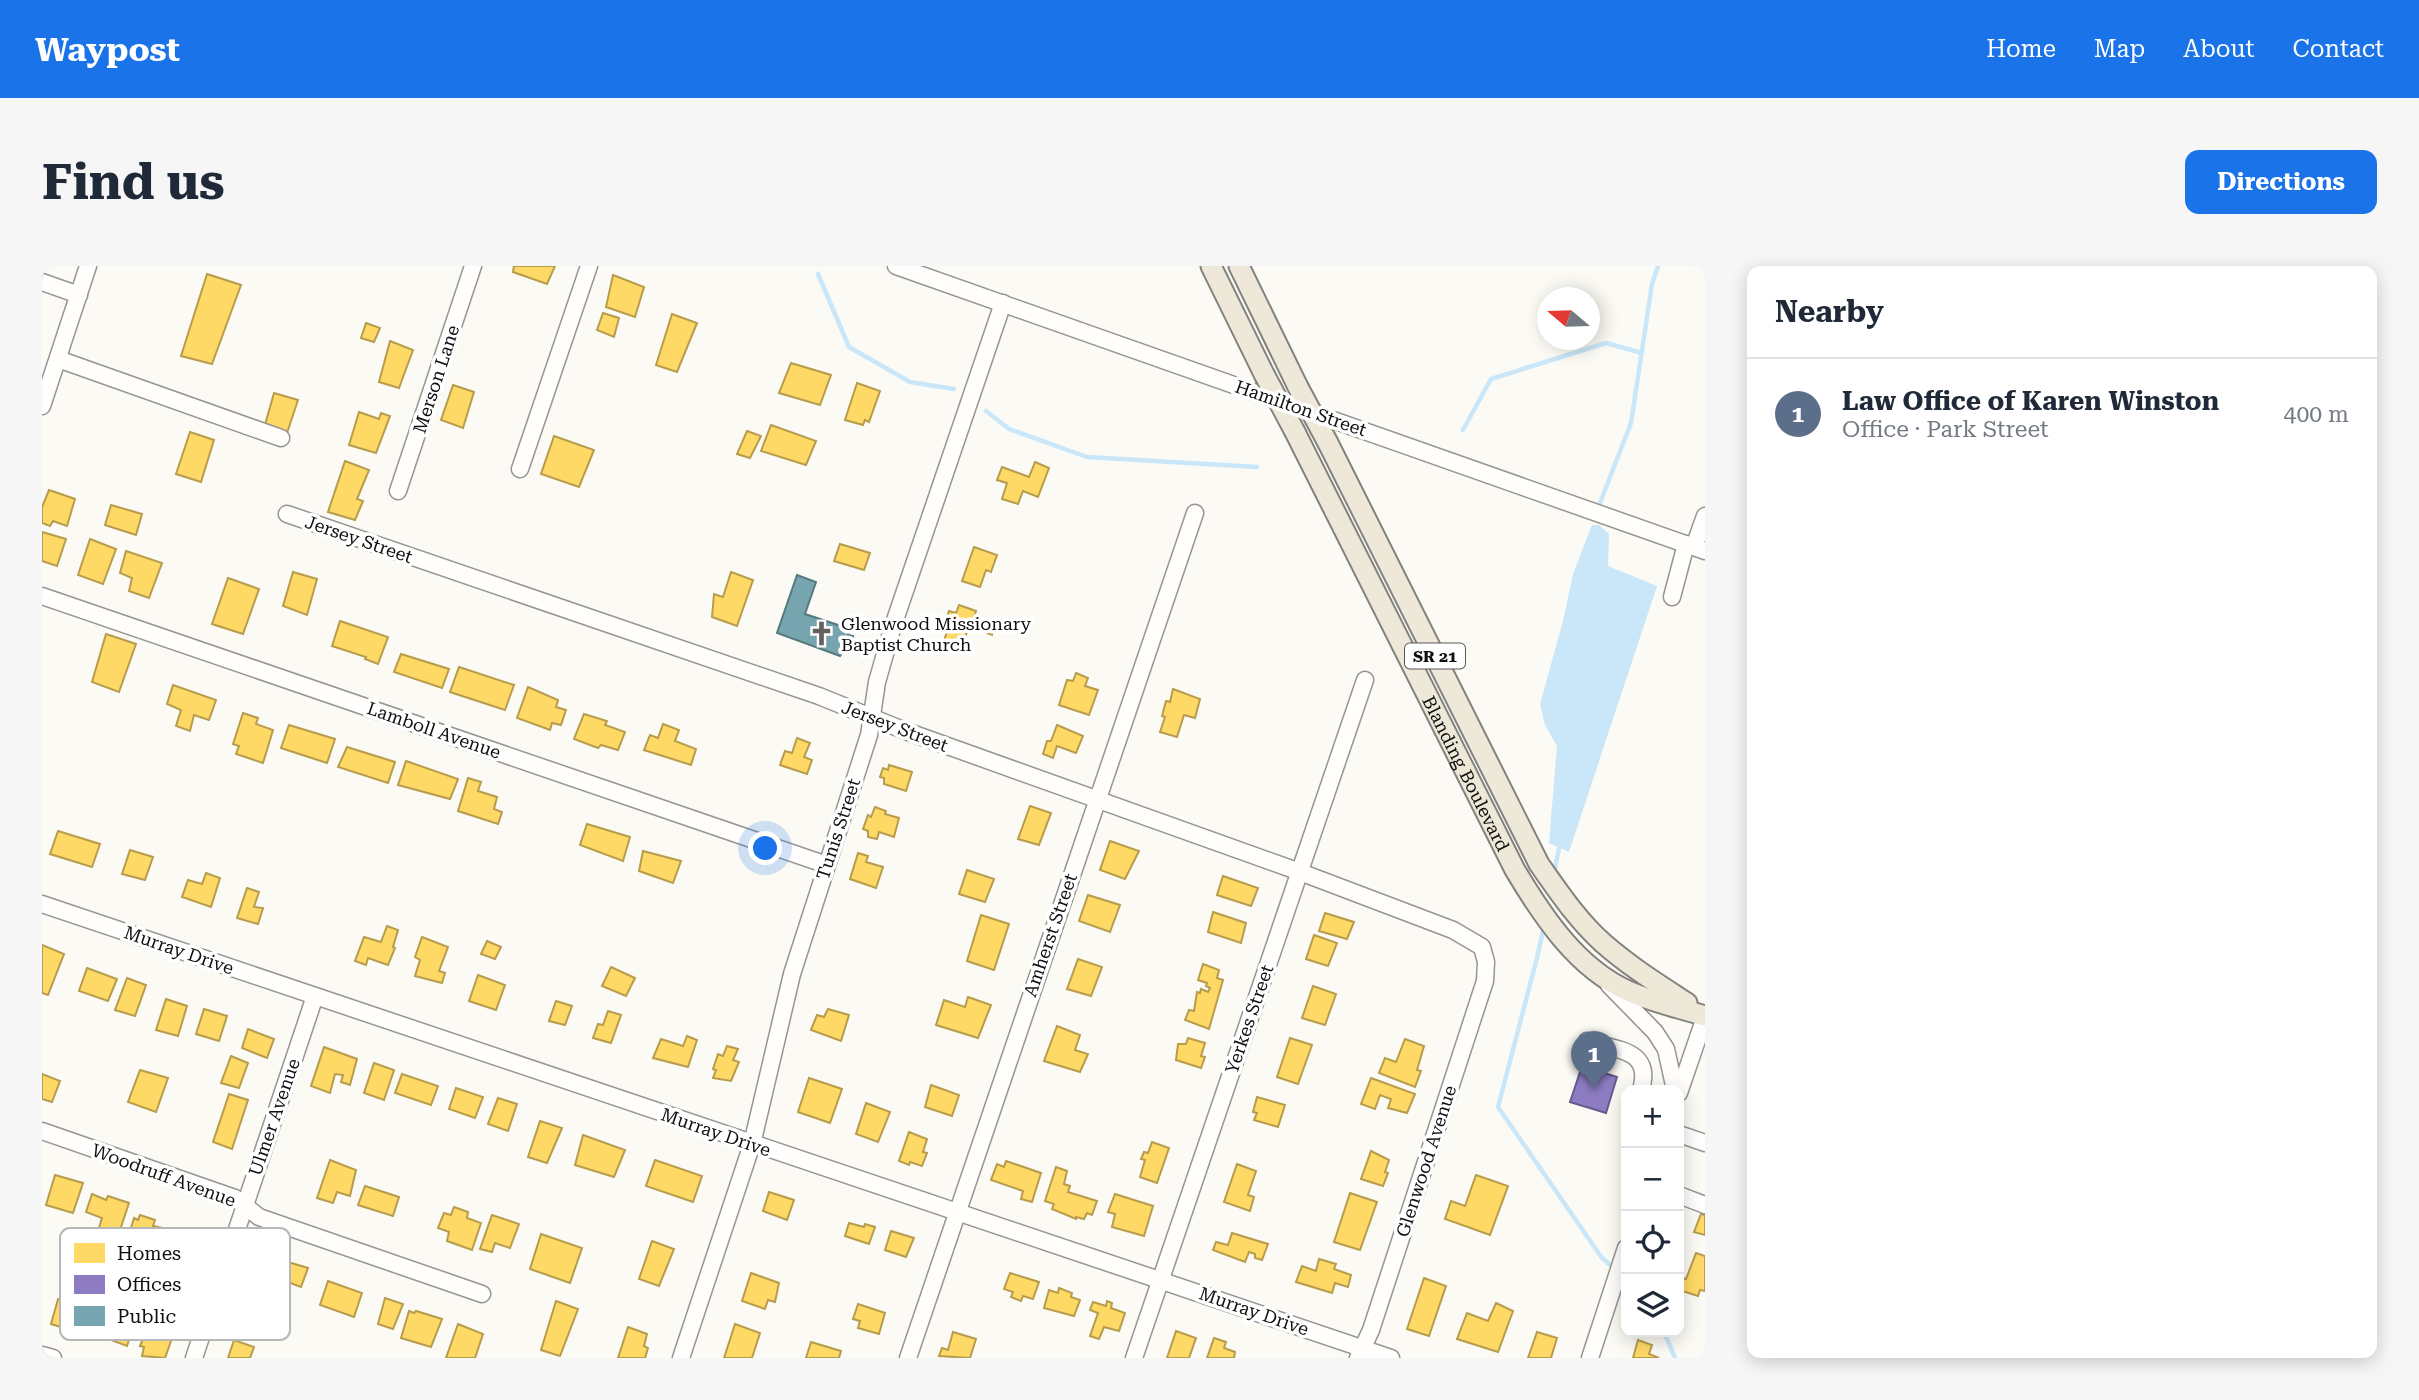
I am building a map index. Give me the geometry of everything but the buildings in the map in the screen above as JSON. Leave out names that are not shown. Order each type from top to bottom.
[{"type":"main road","name":"Blanding Boulevard","points":[[1211,266],[1538,909],[1569,946],[1600,976],[1628,992],[1705,1016],[1602,942],[1564,901],[1543,869],[1239,266]]},
{"type":"street","points":[[42,406],[88,266]]},
{"type":"street","name":"Merson Lane","points":[[398,491],[473,266]]},
{"type":"street","points":[[520,469],[589,266]]},
{"type":"street","name":"Hamilton Street","points":[[896,266],[1695,547]]},
{"type":"street","points":[[42,282],[79,295]]},
{"type":"street","name":"Tunis Street","points":[[681,1358],[752,1144],[785,997],[869,735],[877,682],[893,626],[1003,303]]},
{"type":"street","points":[[58,359],[281,438]]},
{"type":"street","name":"Amherst Street","points":[[908,1358],[955,1212],[1195,513]]},
{"type":"street","name":"Jersey Street","points":[[287,514],[820,696],[870,717],[1300,872],[1471,939],[1482,947],[1486,962]]},
{"type":"street","points":[[1672,597],[1695,547],[1705,516]]},
{"type":"street","name":"Lamboll Avenue","points":[[42,596],[827,865]]},
{"type":"street","name":"Yerkes Street","points":[[1134,1358],[1365,680]]},
{"type":"street","name":"Murray Drive","points":[[42,904],[1160,1279],[1360,1353],[1391,1358]]},
{"type":"street","name":"Glenwood Avenue","points":[[1360,1353],[1371,1330],[1485,981],[1486,962]]},
{"type":"street","points":[[1600,976],[1661,1041],[1676,1085]]},
{"type":"street","name":"Ulmer Avenue","points":[[236,1228],[315,996]]},
{"type":"street","points":[[1679,1085],[1705,1017]]},
{"type":"street","points":[[1587,1041],[1633,1055],[1641,1062],[1644,1070],[1642,1085]]},
{"type":"street","name":"Woodruff Avenue","points":[[42,1131],[235,1198],[259,1217],[482,1294]]},
{"type":"street","points":[[1684,1136],[1705,1143]]},
{"type":"street","points":[[1684,1197],[1705,1205]]},
{"type":"street","points":[[1590,1358],[1621,1265]]},
{"type":"street","name":"Ulmer Avenue","points":[[194,1358],[200,1340]]},
{"type":"street","points":[[42,1354],[52,1358]]},
{"type":"water","points":[[1592,525],[1599,525],[1609,534],[1608,566],[1657,586],[1569,852],[1549,843],[1557,746],[1545,725],[1540,704],[1573,574]]},
{"type":"waterway","points":[[1598,508],[1631,423],[1652,284],[1658,266]]},
{"type":"waterway","points":[[818,274],[849,347],[910,382],[954,389]]},
{"type":"waterway","points":[[1463,430],[1491,379],[1606,343],[1642,353]]},
{"type":"waterway","points":[[986,411],[1009,429],[1087,457],[1257,467]]},
{"type":"waterway","points":[[1554,873],[1559,848]]},
{"type":"waterway","points":[[1544,926],[1498,1107],[1602,1258],[1615,1269]]},
{"type":"waterway","points":[[1666,1337],[1675,1358]]},
{"type":"place","name":"Glenwood Missionary Baptist Church","points":[[821,633]]},
{"type":"place","name":"Law Office of Karen Winston","points":[[1594,1089]]}]
